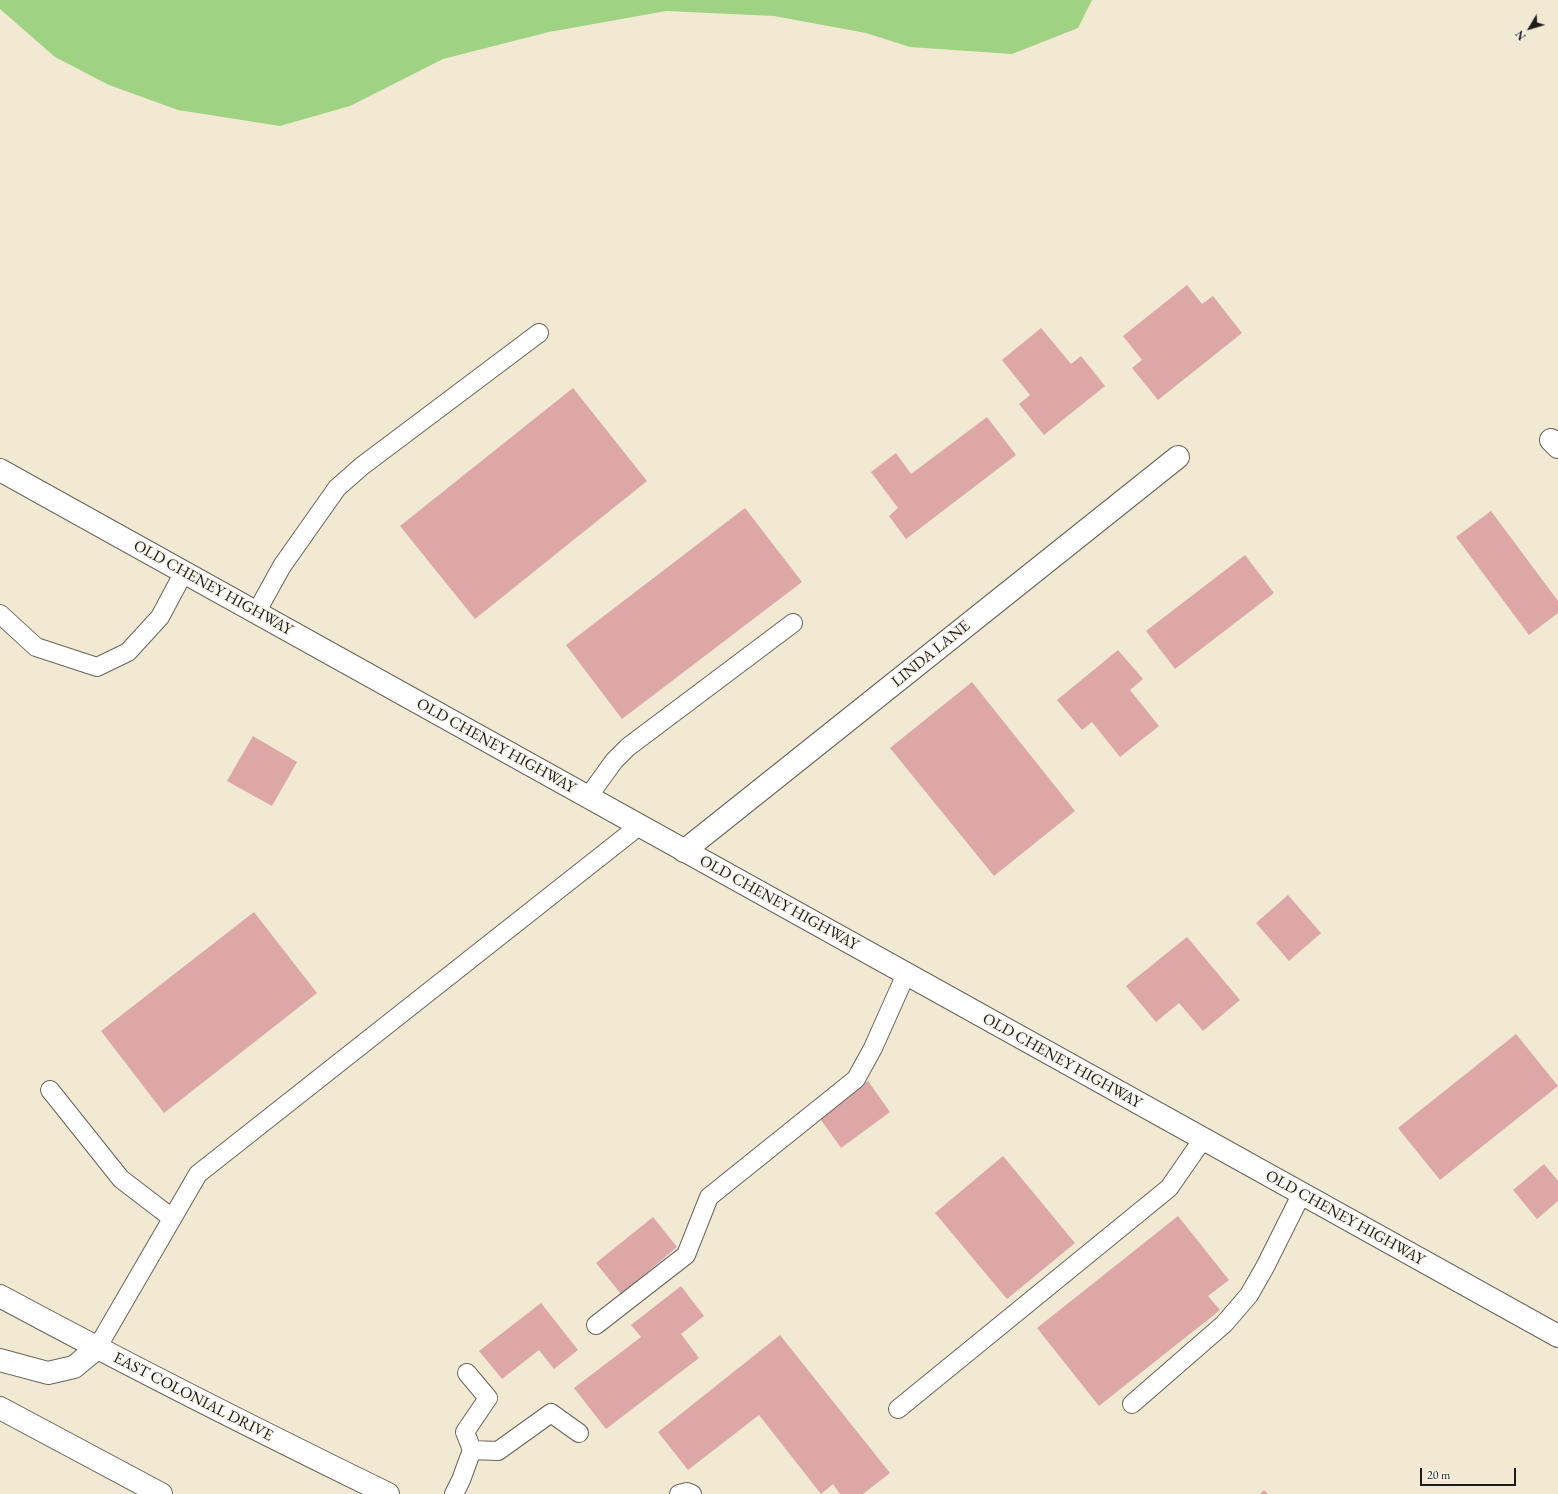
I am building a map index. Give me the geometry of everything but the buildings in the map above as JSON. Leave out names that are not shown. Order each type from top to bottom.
[{"type":"main road","name":"LINDA LANE","points":[[684,851],[1178,457]]},
{"type":"main road","name":"OLD CHENEY HIGHWAY","points":[[0,470],[1558,1336]]},
{"type":"main road","name":"EAST COLONIAL DRIVE","points":[[0,1296],[97,1348],[388,1494]]},
{"type":"main road","points":[[0,1360],[48,1373],[74,1367],[97,1348]]},
{"type":"main road","points":[[0,1408],[161,1494]]},
{"type":"lane","points":[[256,613],[282,566],[337,488],[362,466],[539,333]]},
{"type":"lane","points":[[0,614],[36,647],[97,667],[128,652],[160,617],[184,572]]},
{"type":"lane","points":[[588,797],[614,761],[628,747],[793,623]]},
{"type":"lane","points":[[97,1348],[198,1174],[639,826]]},
{"type":"lane","points":[[596,1325],[686,1255],[709,1197],[856,1079],[906,974]]},
{"type":"lane","points":[[50,1090],[121,1179],[172,1218]]},
{"type":"lane","points":[[898,1409],[1169,1188],[1203,1139]]},
{"type":"lane","points":[[1132,1404],[1224,1324],[1249,1295],[1265,1267],[1302,1193]]},
{"type":"lane","points":[[454,1494],[472,1450],[465,1432],[488,1398],[467,1373]]},
{"type":"lane","points":[[472,1450],[498,1451],[551,1414],[578,1433]]},
{"type":"lane","points":[[679,1494],[687,1492],[692,1494]]},
{"type":"green space","points":[[0,0],[1092,0],[1078,28],[1012,54],[910,47],[866,33],[774,16],[666,11],[549,32],[443,59],[350,106],[280,126],[178,110],[109,85],[55,57],[0,9]]}]
